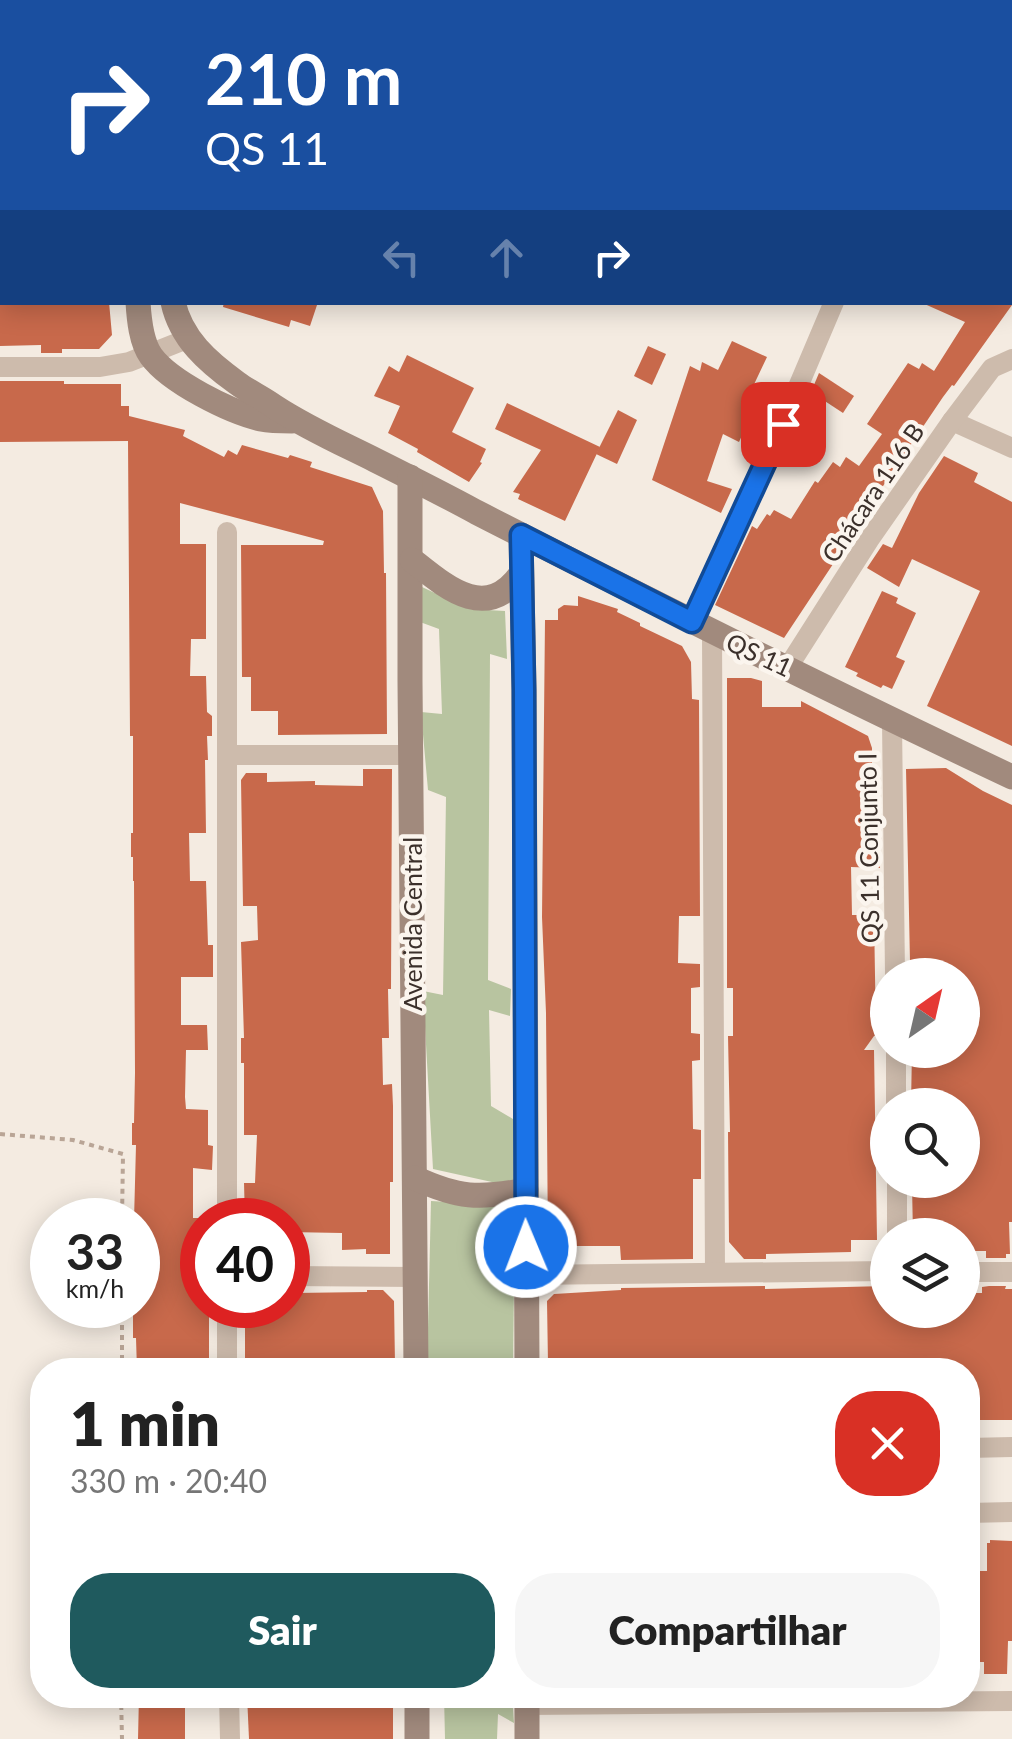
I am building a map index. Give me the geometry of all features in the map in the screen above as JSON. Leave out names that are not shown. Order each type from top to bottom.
[{"type":"street","points":[[138,305],[150,355]]},
{"type":"street","points":[[0,367],[100,367],[150,355],[187,339],[173,305]]},
{"type":"street","points":[[715,1272],[702,628],[756,486],[833,305]]},
{"type":"street","name":"QS 11","points":[[187,339],[240,385],[295,420],[702,628],[1012,777]]},
{"type":"street","name":"QS 11","points":[[150,355],[181,382],[232,408],[259,418],[295,420]]},
{"type":"street","name":"Chácara 116 B","points":[[788,667],[869,540],[952,421],[992,368],[1012,359]]},
{"type":"street","points":[[952,421],[1012,448]]},
{"type":"street","name":"Avenida Central","points":[[410,478],[416,1358]]},
{"type":"street","points":[[227,532],[227,1198]]},
{"type":"street","points":[[521,535],[527,1358]]},
{"type":"street","points":[[412,560],[442,584],[476,599],[505,592],[521,574]]},
{"type":"street","name":"QS 11 Conjunto I","points":[[892,721],[895,958]]},
{"type":"street","points":[[228,755],[411,754]]},
{"type":"street","points":[[415,1178],[442,1191],[470,1196],[526,1190]]},
{"type":"street","points":[[527,1275],[870,1271]]},
{"type":"street","points":[[980,1272],[1012,1272]]},
{"type":"street","points":[[310,1276],[416,1277]]},
{"type":"street","points":[[227,1328],[227,1358]]},
{"type":"street","points":[[980,1448],[1012,1447]]},
{"type":"street","points":[[980,1513],[1012,1512]]},
{"type":"street","points":[[980,1701],[1012,1701]]},
{"type":"street","points":[[230,1708],[230,1739]]},
{"type":"street","points":[[417,1708],[417,1739]]},
{"type":"street","points":[[527,1739],[528,1708]]},
{"type":"path","points":[[0,1134],[73,1140],[122,1154],[122,1198]]},
{"type":"path","points":[[122,1328],[122,1358]]},
{"type":"path","points":[[121,1708],[122,1739]]},
{"type":"green space","points":[[422,587],[469,609],[505,611],[507,659],[490,654],[488,980],[511,989],[510,1016],[489,1010],[491,1106],[513,1119],[514,1187],[433,1169],[423,991],[443,995],[446,797],[428,790],[421,712],[442,714],[439,629],[420,622]]},
{"type":"green space","points":[[431,1201],[515,1206],[513,1358],[427,1358]]},
{"type":"green space","points":[[444,1708],[513,1708],[514,1723],[498,1714],[497,1739],[445,1739]]},
{"type":"building","points":[[0,305],[109,305],[112,335],[99,349],[41,353],[41,345],[0,346]]},
{"type":"building","points":[[317,305],[310,326],[291,320],[289,327],[223,307]]},
{"type":"building","points":[[927,305],[1012,305],[879,492],[870,487],[851,516],[857,520],[852,527],[859,531],[784,638],[715,605],[752,526],[757,529],[774,510],[791,519],[815,481],[818,483],[833,462],[840,467],[846,457],[859,466],[882,434],[867,424],[908,363],[919,369],[922,363],[934,371],[965,322]]},
{"type":"building","points":[[732,341],[767,357],[749,395],[758,400],[739,442],[723,434],[707,481],[732,489],[721,513],[652,480],[690,366],[700,371],[702,362],[718,370]]},
{"type":"building","points":[[648,346],[666,354],[652,385],[634,376]]},
{"type":"building","points":[[407,355],[474,388],[452,432],[486,449],[469,482],[388,433],[400,406],[374,396],[389,366],[399,372]]},
{"type":"building","points":[[819,373],[854,396],[843,413],[811,392]]},
{"type":"building","points":[[0,381],[121,384],[121,406],[129,406],[129,416],[185,430],[183,436],[224,457],[228,450],[237,455],[242,445],[312,462],[310,467],[372,487],[383,511],[387,734],[278,735],[278,711],[251,711],[251,677],[242,677],[241,545],[323,545],[324,541],[180,503],[180,544],[206,544],[206,639],[191,639],[190,676],[206,676],[212,736],[207,736],[205,760],[206,833],[189,833],[190,881],[206,881],[208,945],[213,945],[213,977],[181,977],[181,1025],[207,1025],[208,1050],[186,1050],[185,1097],[186,1109],[208,1110],[208,1145],[213,1146],[212,1170],[193,1168],[193,1198],[180,1198],[180,1328],[209,1328],[209,1358],[137,1358],[133,1338],[133,1328],[160,1328],[160,1198],[135,1198],[136,1145],[132,1145],[134,881],[128,441],[0,442]]},
{"type":"building","points":[[507,403],[600,447],[565,521],[518,499],[520,494],[513,492],[541,450],[495,429]]},
{"type":"building","points":[[618,410],[637,420],[617,464],[596,454]]},
{"type":"building","points":[[944,456],[978,473],[974,482],[1012,502],[1012,746],[927,706],[980,591],[912,559],[899,587],[867,568],[883,544],[892,548],[919,493]]},
{"type":"building","points":[[882,591],[916,613],[896,657],[905,661],[892,689],[883,685],[881,688],[845,667]]},
{"type":"building","points":[[578,596],[618,609],[640,626],[682,646],[691,662],[692,699],[699,700],[700,916],[679,916],[678,963],[700,964],[700,987],[691,988],[691,1033],[700,1034],[700,1060],[692,1061],[693,1129],[701,1130],[701,1179],[693,1179],[693,1259],[621,1260],[620,1246],[572,1246],[572,1254],[559,1253],[548,1244],[542,917],[545,620],[558,620],[558,609],[564,605],[578,606]]},
{"type":"building","points":[[727,678],[751,678],[762,681],[762,707],[801,707],[801,701],[868,736],[872,770],[879,770],[880,868],[851,867],[852,915],[874,915],[870,1042],[864,1050],[870,1050],[870,1068],[874,1068],[875,1088],[870,1088],[870,1198],[876,1198],[877,1218],[870,1218],[870,1240],[851,1240],[851,1252],[766,1254],[766,1259],[744,1259],[729,1242],[728,1036],[733,1036],[733,988],[727,988]]},
{"type":"building","points":[[946,768],[1012,805],[1012,1222],[1010,1254],[1006,1258],[986,1258],[986,1251],[980,1251],[980,1218],[913,1218],[912,1198],[980,1198],[980,1088],[911,1088],[912,1068],[980,1068],[980,958],[910,958],[906,769]]},
{"type":"building","points":[[363,769],[392,769],[391,989],[389,1038],[382,1038],[383,1085],[392,1084],[393,1106],[390,1254],[342,1250],[342,1233],[310,1232],[310,1198],[244,1198],[244,1183],[255,1183],[257,1135],[244,1135],[241,942],[258,940],[257,906],[243,906],[241,780],[246,773],[267,773],[267,782],[363,786]]},
{"type":"building","points":[[870,1286],[870,1328],[980,1328],[982,1287],[1006,1286],[1005,1289],[1012,1289],[1012,1420],[980,1420],[980,1358],[548,1358],[547,1301],[554,1294]]},
{"type":"building","points":[[383,1290],[394,1301],[395,1358],[245,1358],[245,1328],[310,1328],[310,1293]]},
{"type":"building","points":[[1012,1541],[1012,1641],[1008,1641],[1007,1674],[984,1674],[984,1662],[980,1662],[980,1571],[987,1571],[990,1543]]},
{"type":"building","points":[[139,1708],[185,1708],[185,1739],[138,1739]]},
{"type":"building","points":[[248,1708],[393,1708],[393,1739],[249,1739]]},
{"type":"route","points":[[526,1247],[521,535],[692,622],[783,424]]}]
